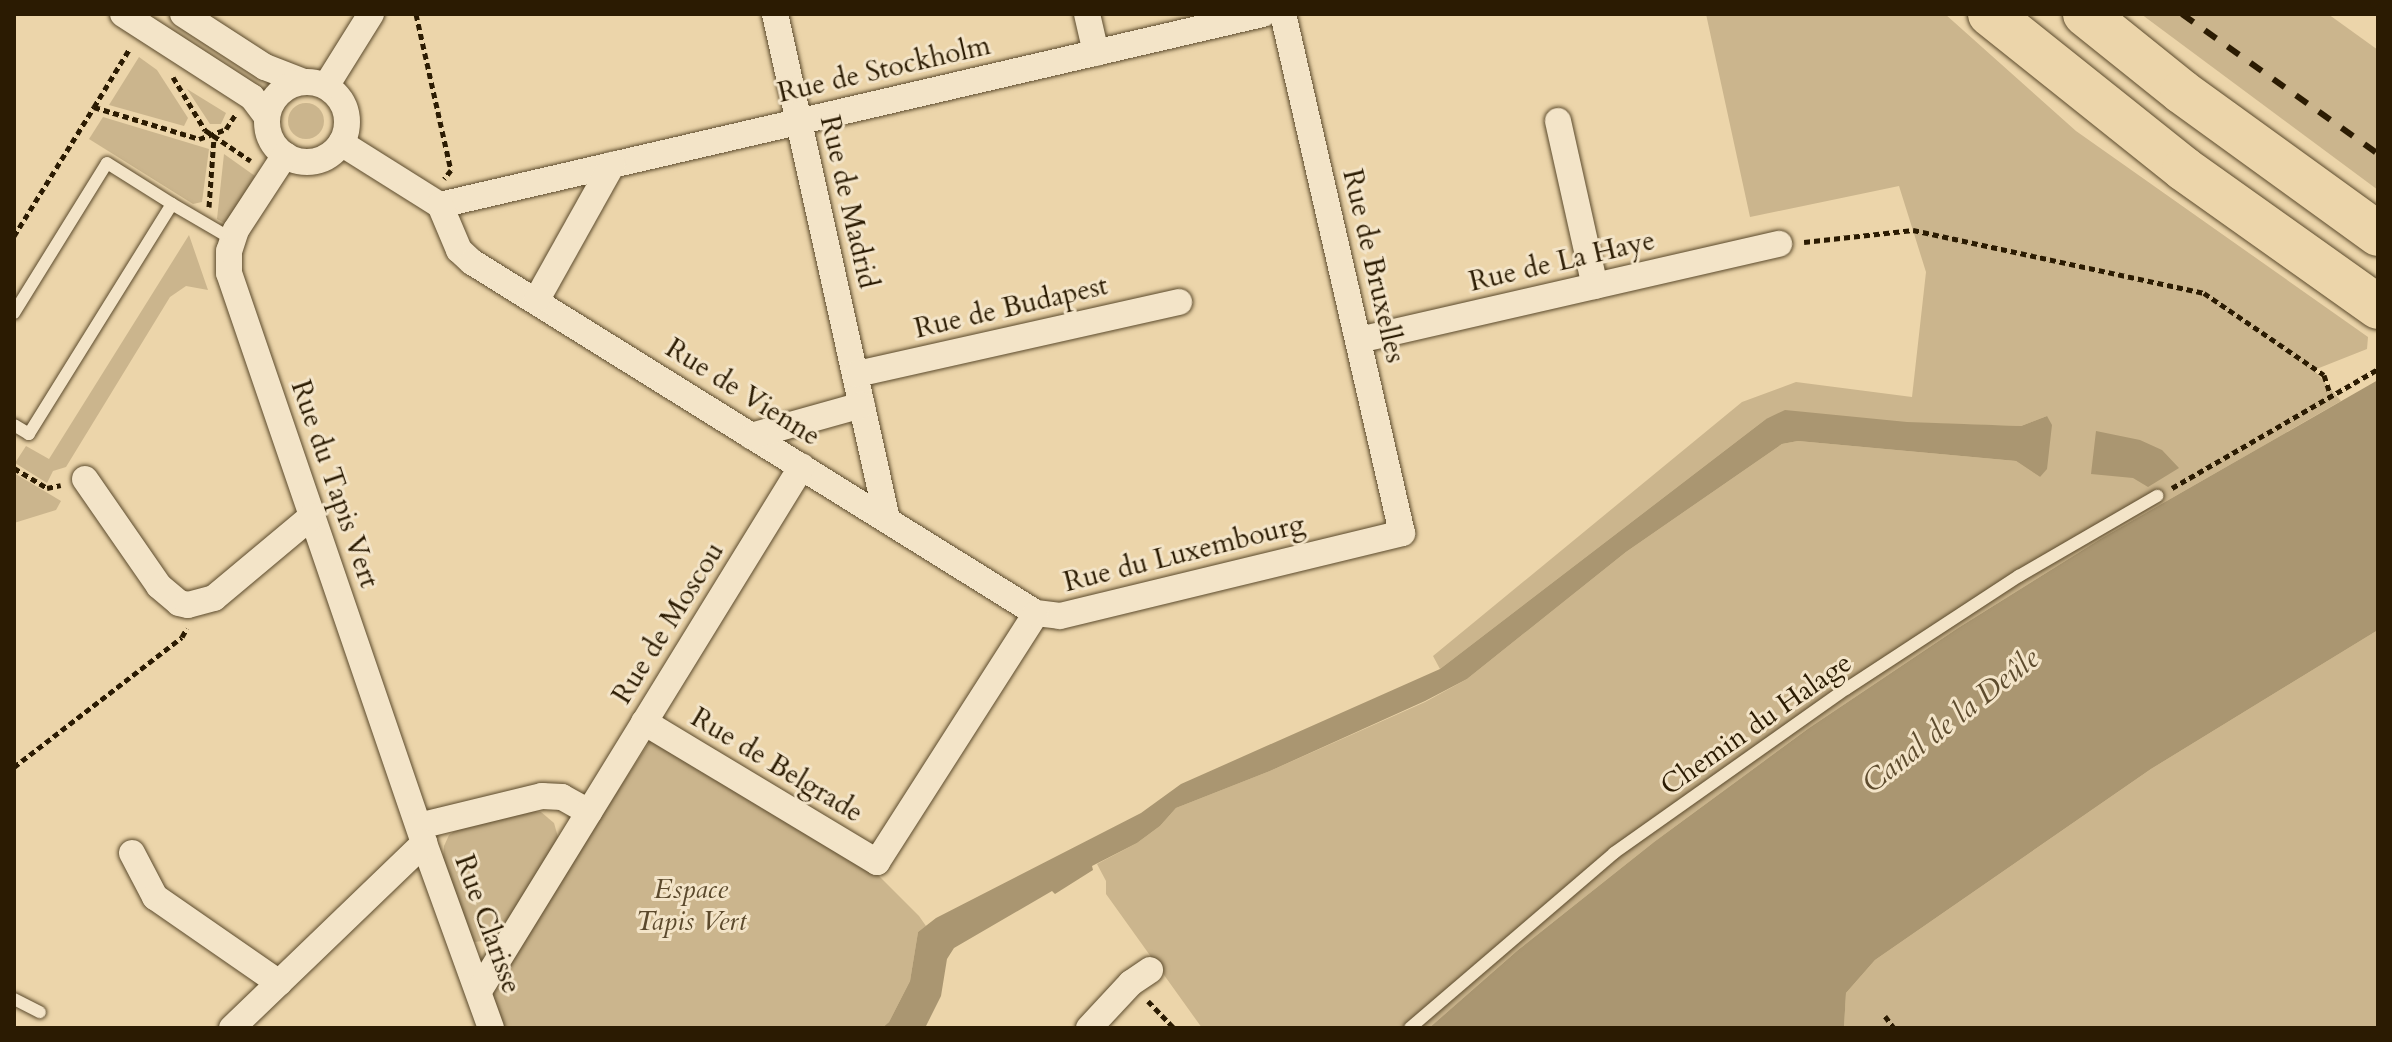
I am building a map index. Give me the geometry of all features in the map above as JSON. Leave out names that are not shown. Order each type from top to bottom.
[{"type":"highway","points":[[1990,14],[2172,160],[2378,307]]},
{"type":"highway","points":[[2085,14],[2182,92],[2378,234]]},
{"type":"street","points":[[123,14],[248,94],[267,117],[278,165],[232,239]]},
{"type":"street","points":[[183,14],[265,67],[315,84],[341,100],[347,115],[341,143],[329,155],[313,161],[278,165]]},
{"type":"street","points":[[267,117],[278,94],[315,84],[371,14]]},
{"type":"street","name":"Rue de Madrid","points":[[775,14],[887,519]]},
{"type":"street","points":[[1087,14],[1096,53]]},
{"type":"street","name":"Rue de Stockholm","points":[[435,202],[612,165],[1263,14]]},
{"type":"street","name":"Rue de Bruxelles","points":[[1283,14],[1402,533]]},
{"type":"street","points":[[1558,121],[1595,286]]},
{"type":"street","points":[[341,143],[435,202]]},
{"type":"street","points":[[536,301],[612,165]]},
{"type":"street","name":"Rue de Vienne","points":[[435,202],[459,250],[1036,613]]},
{"type":"street","name":"Rue du Tapis Vert","points":[[232,239],[229,273],[421,834]]},
{"type":"street","name":"Rue de La Haye","points":[[1359,340],[1779,244]]},
{"type":"street","name":"Rue de Budapest","points":[[857,374],[1179,302]]},
{"type":"street","points":[[751,436],[862,405]]},
{"type":"street","name":"Rue de Moscou","points":[[479,991],[802,466]]},
{"type":"street","points":[[85,479],[168,595],[179,603],[199,605],[214,598],[312,516]]},
{"type":"street","name":"Rue du Luxembourg","points":[[877,862],[1036,613],[1060,616],[1402,533]]},
{"type":"street","name":"Rue de Belgrade","points":[[644,722],[877,862]]},
{"type":"street","points":[[232,1028],[421,834],[542,796],[562,797],[589,812]]},
{"type":"street","name":"Rue Clarisse","points":[[421,834],[491,1028]]},
{"type":"street","points":[[132,853],[155,897],[279,983]]},
{"type":"street","points":[[1089,1028],[1141,976]]},
{"type":"lane","points":[[14,313],[107,163],[232,239]]},
{"type":"lane","points":[[14,425],[29,434],[172,204]]},
{"type":"lane","name":"Chemin du Halage","points":[[1410,1028],[1627,844],[1846,689],[2019,576],[2157,496]]},
{"type":"lane","points":[[14,999],[40,1012]]},
{"type":"path","points":[[416,14],[451,170],[435,202]]},
{"type":"path","points":[[14,236],[131,47],[144,54]]},
{"type":"path","points":[[168,69],[205,130],[278,165]]},
{"type":"path","points":[[94,107],[199,139],[226,129],[248,94]]},
{"type":"path","points":[[208,225],[214,136]]},
{"type":"path","points":[[1779,244],[1913,230],[2204,293],[2324,375],[2331,396]]},
{"type":"path","points":[[2188,478],[2378,369]]},
{"type":"path","points":[[14,468],[47,488],[85,479]]},
{"type":"path","points":[[14,767],[182,637],[199,605]]},
{"type":"path","points":[[1141,976],[1174,1028]]},
{"type":"path","points":[[1885,1016],[1894,1028]]},
{"type":"green space","points":[[1706,14],[1945,14],[2076,131],[2368,337],[2367,349],[2314,370],[2341,401],[2102,538],[1958,628],[1809,728],[1654,842],[1518,950],[1429,1028],[1202,1028],[1106,894],[1106,881],[1097,864],[1137,843],[1160,826],[1176,808],[1270,771],[1425,702],[1467,679],[1626,552],[1782,444],[1798,441],[2016,461],[2040,477],[2047,416],[2021,426],[1766,419],[1440,669],[1433,656],[1742,402],[1796,382],[1912,397],[1926,272],[1899,186],[1750,217]]},
{"type":"green space","points":[[2141,14],[2328,14],[2378,50],[2378,190]]},
{"type":"green space","points":[[139,57],[157,70],[188,118],[184,126],[109,105]]},
{"type":"green space","points":[[187,89],[226,113],[221,124],[210,124]]},
{"type":"green space","points":[[306,103],[318,109],[324,121],[318,133],[306,139],[294,133],[288,121],[294,109]]},
{"type":"green space","points":[[103,117],[209,149],[202,202],[193,204],[89,139]]},
{"type":"green space","points":[[224,154],[255,176],[226,224],[217,219]]},
{"type":"green space","points":[[189,235],[208,290],[186,286],[170,297],[66,467],[53,471],[47,483],[15,463],[26,446],[49,459]]},
{"type":"green space","points":[[14,473],[61,501],[56,510],[14,523]]},
{"type":"green space","points":[[2378,630],[2378,1028],[1844,1028],[1846,993],[1875,960],[2151,769]]},
{"type":"green space","name":"Espace Tapis Vert","points":[[652,738],[875,872],[919,916],[926,926],[918,932],[910,981],[889,1022],[882,1028],[500,1028],[487,993]]},
{"type":"green space","points":[[523,810],[541,812],[554,823],[560,844],[500,939],[474,942],[467,934],[443,859],[444,846],[449,835],[460,828]]},
{"type":"water","name":"Canal de la Deûle","points":[[2378,380],[2378,630],[2151,769],[1875,960],[1846,993],[1844,1028],[1429,1028],[1518,950],[1654,842],[1809,728],[1958,628],[2102,538]]},
{"type":"water","points":[[1785,410],[1907,422],[2021,426],[2047,416],[2052,425],[2047,469],[2040,477],[2016,461],[1798,441],[1782,444],[1626,552],[1467,679],[1270,771],[1176,808],[1160,826],[1137,843],[1092,866],[1093,870],[1055,894],[1052,891],[954,948],[947,959],[941,996],[925,1028],[882,1028],[889,1022],[910,981],[918,932],[936,918],[1141,813],[1181,784],[1440,669],[1766,419]]},
{"type":"water","points":[[2096,431],[2140,440],[2162,450],[2179,468],[2148,487],[2133,478],[2091,474]]},
{"type":"railway","points":[[2182,14],[2378,154]]}]
